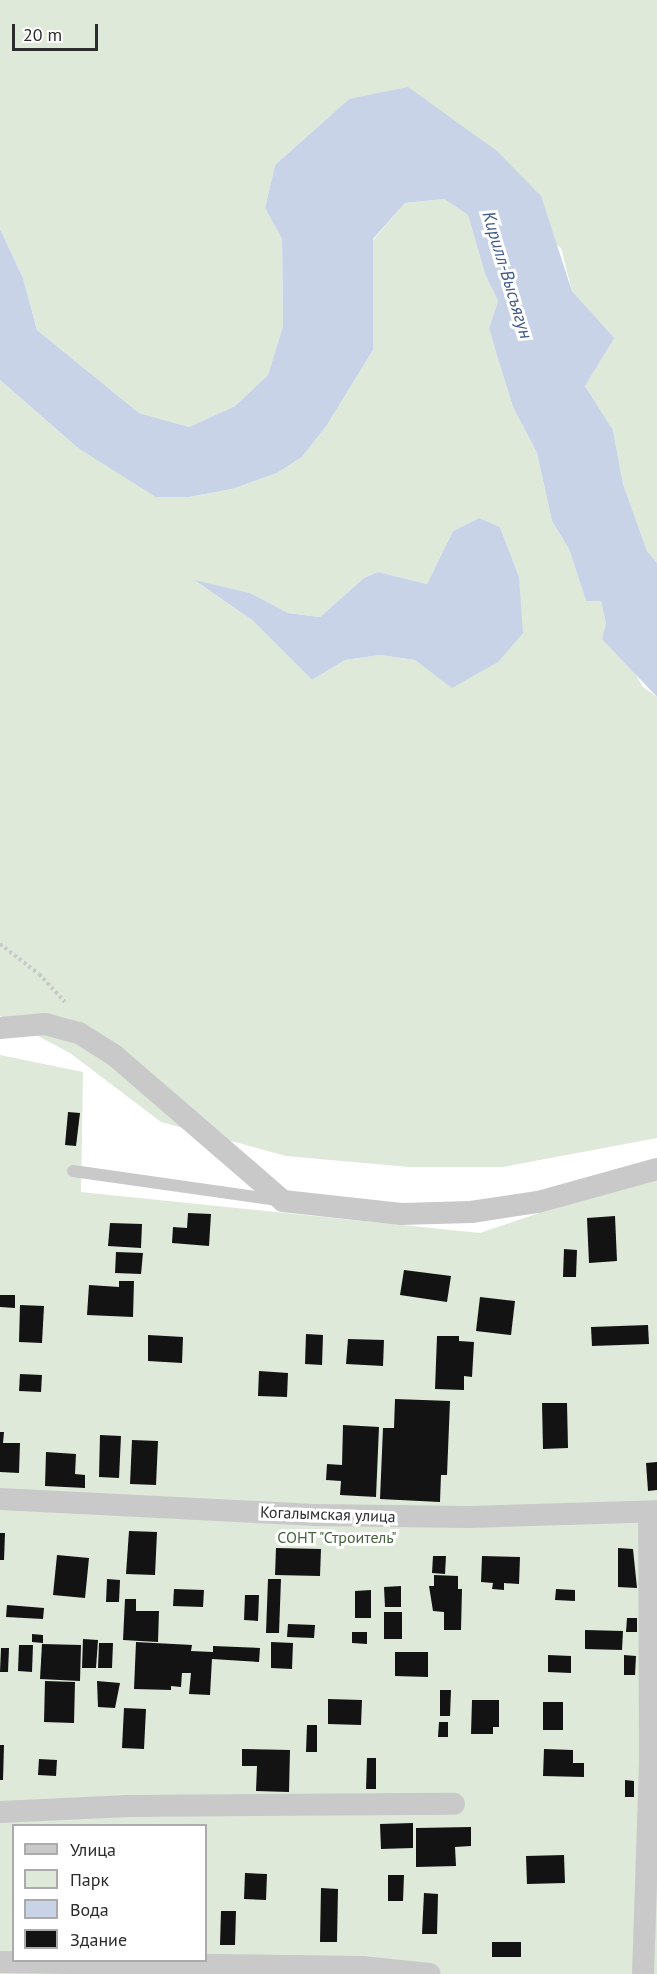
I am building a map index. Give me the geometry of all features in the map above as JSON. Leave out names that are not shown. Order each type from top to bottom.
[{"type":"street","points":[[0,1028],[45,1024],[79,1033],[114,1055],[283,1201],[401,1214],[471,1212],[538,1202],[657,1169]]},
{"type":"street","name":"Когалымская улица","points":[[0,1499],[336,1515],[470,1517],[653,1511]]},
{"type":"street","points":[[643,1974],[653,1762],[653,1511]]},
{"type":"street","points":[[0,1812],[128,1806],[454,1804]]},
{"type":"street","points":[[0,1962],[362,1967],[430,1974]]},
{"type":"lane","points":[[73,1171],[283,1201]]},
{"type":"path","points":[[0,944],[39,974],[69,1006]]},
{"type":"green space","points":[[0,0],[657,0],[657,563],[647,551],[623,484],[613,430],[585,386],[613,338],[572,291],[561,248],[349,99],[275,165],[265,208],[282,239],[283,326],[268,375],[235,406],[189,427],[139,413],[37,330],[23,278],[0,229]]},
{"type":"green space","points":[[444,199],[468,215],[485,274],[498,301],[489,328],[513,407],[537,453],[552,521],[569,549],[586,601],[601,601],[606,624],[643,687],[657,697],[657,1138],[503,1167],[409,1167],[286,1156],[161,1122],[70,1053],[0,1016],[0,380],[78,448],[189,497],[232,489],[277,473],[302,457],[327,425],[373,350],[373,240],[405,203]],"holes":[[[479,518],[500,527],[519,577],[452,687],[415,660],[380,655],[345,660],[312,680],[252,620],[195,581],[250,593],[288,613],[320,617],[364,578],[378,572],[427,584],[453,531]]]},
{"type":"green space","name":"СОНТ \"Строитель\"","points":[[0,1055],[83,1072],[81,1192],[480,1233],[657,1173],[657,1974],[0,1974]]},
{"type":"water","name":"Кирилл-Высъягун","points":[[408,87],[497,151],[541,196],[572,291],[614,338],[585,386],[613,430],[623,484],[647,551],[657,563],[657,697],[602,639],[606,624],[601,601],[586,601],[569,549],[552,521],[537,453],[513,407],[489,328],[498,301],[485,274],[468,215],[444,199],[405,203],[373,239],[373,350],[327,425],[302,457],[277,473],[232,489],[189,497],[156,497],[78,448],[0,380],[0,229],[23,278],[37,330],[139,413],[189,427],[235,406],[268,375],[283,326],[282,239],[265,208],[275,165],[349,99]]},
{"type":"water","points":[[479,518],[500,527],[519,577],[523,633],[498,662],[452,688],[415,660],[380,655],[345,660],[312,680],[252,620],[194,580],[250,593],[288,613],[320,617],[364,578],[378,572],[427,584],[453,531]]},
{"type":"building","points":[[68,1112],[80,1113],[76,1146],[65,1145]]},
{"type":"building","points":[[188,1213],[211,1214],[209,1246],[172,1243],[173,1227],[187,1228]]},
{"type":"building","points":[[615,1216],[617,1261],[589,1263],[587,1218]]},
{"type":"building","points":[[110,1223],[142,1224],[141,1248],[108,1246]]},
{"type":"building","points":[[564,1249],[577,1250],[576,1277],[563,1277]]},
{"type":"building","points":[[116,1252],[143,1253],[141,1274],[115,1273]]},
{"type":"building","points":[[404,1270],[451,1276],[447,1302],[400,1295]]},
{"type":"building","points":[[119,1281],[134,1281],[133,1317],[87,1315],[89,1285],[119,1287]]},
{"type":"building","points":[[0,1295],[15,1295],[15,1308],[0,1307]]},
{"type":"building","points":[[480,1297],[515,1301],[511,1335],[476,1331]]},
{"type":"building","points":[[20,1305],[44,1306],[42,1343],[19,1342]]},
{"type":"building","points":[[648,1325],[649,1344],[592,1346],[591,1327]]},
{"type":"building","points":[[306,1334],[323,1335],[322,1365],[305,1364]]},
{"type":"building","points":[[148,1335],[183,1337],[182,1363],[148,1361]]},
{"type":"building","points":[[437,1336],[459,1336],[459,1341],[474,1342],[472,1377],[464,1376],[464,1390],[435,1389]]},
{"type":"building","points":[[348,1339],[384,1340],[383,1366],[346,1364]]},
{"type":"building","points":[[259,1371],[288,1373],[287,1397],[258,1396]]},
{"type":"building","points":[[20,1374],[42,1375],[41,1392],[19,1391]]},
{"type":"building","points":[[395,1399],[450,1401],[447,1475],[441,1475],[440,1502],[380,1499],[383,1428],[394,1428]]},
{"type":"building","points":[[542,1403],[567,1403],[568,1448],[543,1449]]},
{"type":"building","points":[[343,1425],[379,1427],[376,1497],[340,1495],[341,1481],[326,1480],[327,1464],[342,1465]]},
{"type":"building","points":[[0,1432],[4,1432],[3,1443],[20,1443],[19,1473],[0,1472]]},
{"type":"building","points":[[100,1435],[121,1436],[119,1478],[99,1477]]},
{"type":"building","points":[[132,1440],[158,1441],[156,1485],[130,1484]]},
{"type":"building","points":[[46,1452],[76,1454],[75,1474],[85,1475],[85,1488],[45,1486]]},
{"type":"building","points":[[657,1462],[657,1490],[648,1491],[646,1463]]},
{"type":"building","points":[[129,1531],[157,1532],[155,1575],[126,1574]]},
{"type":"building","points":[[0,1533],[5,1533],[4,1560],[0,1560]]},
{"type":"building","points":[[276,1548],[321,1549],[320,1576],[275,1575]]},
{"type":"building","points":[[618,1548],[633,1549],[637,1588],[618,1587]]},
{"type":"building","points":[[57,1555],[89,1558],[85,1598],[53,1595]]},
{"type":"building","points":[[433,1556],[446,1556],[445,1574],[432,1573]]},
{"type":"building","points":[[482,1556],[520,1557],[519,1584],[504,1583],[504,1590],[492,1589],[493,1583],[481,1582]]},
{"type":"building","points":[[434,1575],[458,1576],[458,1589],[462,1589],[461,1630],[444,1630],[444,1612],[433,1611],[429,1586],[434,1586]]},
{"type":"building","points":[[107,1579],[120,1580],[119,1602],[106,1602]]},
{"type":"building","points":[[268,1579],[281,1579],[279,1633],[266,1633]]},
{"type":"building","points":[[401,1586],[401,1607],[385,1607],[384,1587]]},
{"type":"building","points":[[174,1589],[204,1590],[203,1607],[173,1606]]},
{"type":"building","points":[[556,1589],[575,1590],[575,1601],[555,1600]]},
{"type":"building","points":[[371,1590],[371,1618],[355,1618],[355,1591]]},
{"type":"building","points":[[245,1595],[259,1595],[258,1621],[244,1620]]},
{"type":"building","points":[[125,1599],[136,1599],[136,1611],[159,1611],[158,1642],[123,1640]]},
{"type":"building","points":[[7,1605],[44,1608],[43,1619],[6,1617]]},
{"type":"building","points":[[384,1612],[402,1612],[402,1639],[384,1639]]},
{"type":"building","points":[[627,1618],[637,1618],[637,1632],[626,1632]]},
{"type":"building","points":[[288,1624],[315,1625],[314,1638],[287,1637]]},
{"type":"building","points":[[585,1630],[623,1631],[622,1650],[585,1649]]},
{"type":"building","points":[[352,1632],[367,1632],[367,1644],[352,1643]]},
{"type":"building","points":[[32,1634],[43,1635],[43,1643],[32,1642]]},
{"type":"building","points":[[83,1639],[98,1640],[96,1668],[82,1668]]},
{"type":"building","points":[[136,1642],[192,1645],[191,1651],[213,1652],[213,1646],[260,1648],[259,1662],[212,1659],[210,1695],[189,1694],[191,1673],[182,1673],[181,1687],[171,1686],[171,1690],[134,1689]]},
{"type":"building","points":[[271,1642],[293,1643],[292,1669],[271,1668]]},
{"type":"building","points":[[99,1643],[113,1643],[112,1668],[98,1668]]},
{"type":"building","points":[[42,1644],[81,1645],[80,1681],[40,1679]]},
{"type":"building","points":[[19,1645],[33,1645],[32,1672],[18,1671]]},
{"type":"building","points":[[1,1648],[9,1648],[8,1672],[0,1672]]},
{"type":"building","points":[[395,1652],[428,1652],[428,1677],[395,1676]]},
{"type":"building","points":[[548,1655],[571,1656],[571,1673],[548,1672]]},
{"type":"building","points":[[624,1655],[636,1656],[635,1675],[624,1675]]},
{"type":"building","points":[[45,1681],[75,1682],[74,1723],[44,1722]]},
{"type":"building","points":[[97,1681],[120,1683],[115,1708],[98,1707]]},
{"type":"building","points":[[440,1690],[451,1690],[450,1716],[440,1716]]},
{"type":"building","points":[[328,1699],[362,1700],[361,1725],[328,1724]]},
{"type":"building","points":[[472,1700],[499,1700],[499,1727],[493,1727],[493,1734],[471,1734]]},
{"type":"building","points":[[543,1702],[563,1702],[563,1730],[543,1730]]},
{"type":"building","points":[[124,1708],[146,1709],[144,1749],[122,1748]]},
{"type":"building","points":[[439,1722],[448,1722],[448,1737],[438,1737]]},
{"type":"building","points":[[307,1725],[317,1725],[317,1752],[306,1752]]},
{"type":"building","points":[[0,1745],[4,1745],[3,1780],[0,1780]]},
{"type":"building","points":[[242,1749],[290,1750],[289,1792],[256,1791],[257,1766],[242,1766]]},
{"type":"building","points":[[544,1749],[573,1750],[573,1763],[584,1763],[584,1777],[543,1776]]},
{"type":"building","points":[[367,1758],[376,1758],[376,1789],[366,1789]]},
{"type":"building","points":[[39,1759],[57,1760],[56,1776],[38,1775]]},
{"type":"building","points":[[625,1780],[634,1781],[634,1797],[625,1797]]},
{"type":"building","points":[[413,1823],[413,1848],[381,1849],[380,1824]]},
{"type":"building","points":[[471,1827],[471,1846],[455,1847],[456,1866],[416,1867],[416,1828]]},
{"type":"building","points":[[564,1855],[565,1883],[527,1884],[526,1856]]},
{"type":"building","points":[[245,1873],[267,1874],[266,1900],[244,1899]]},
{"type":"building","points":[[388,1875],[404,1875],[403,1901],[388,1901]]},
{"type":"building","points":[[321,1888],[338,1889],[337,1942],[320,1942]]},
{"type":"building","points":[[424,1893],[438,1894],[437,1934],[422,1934]]},
{"type":"building","points":[[221,1911],[236,1911],[235,1945],[220,1945]]},
{"type":"building","points":[[492,1942],[521,1942],[521,1957],[492,1957]]}]
